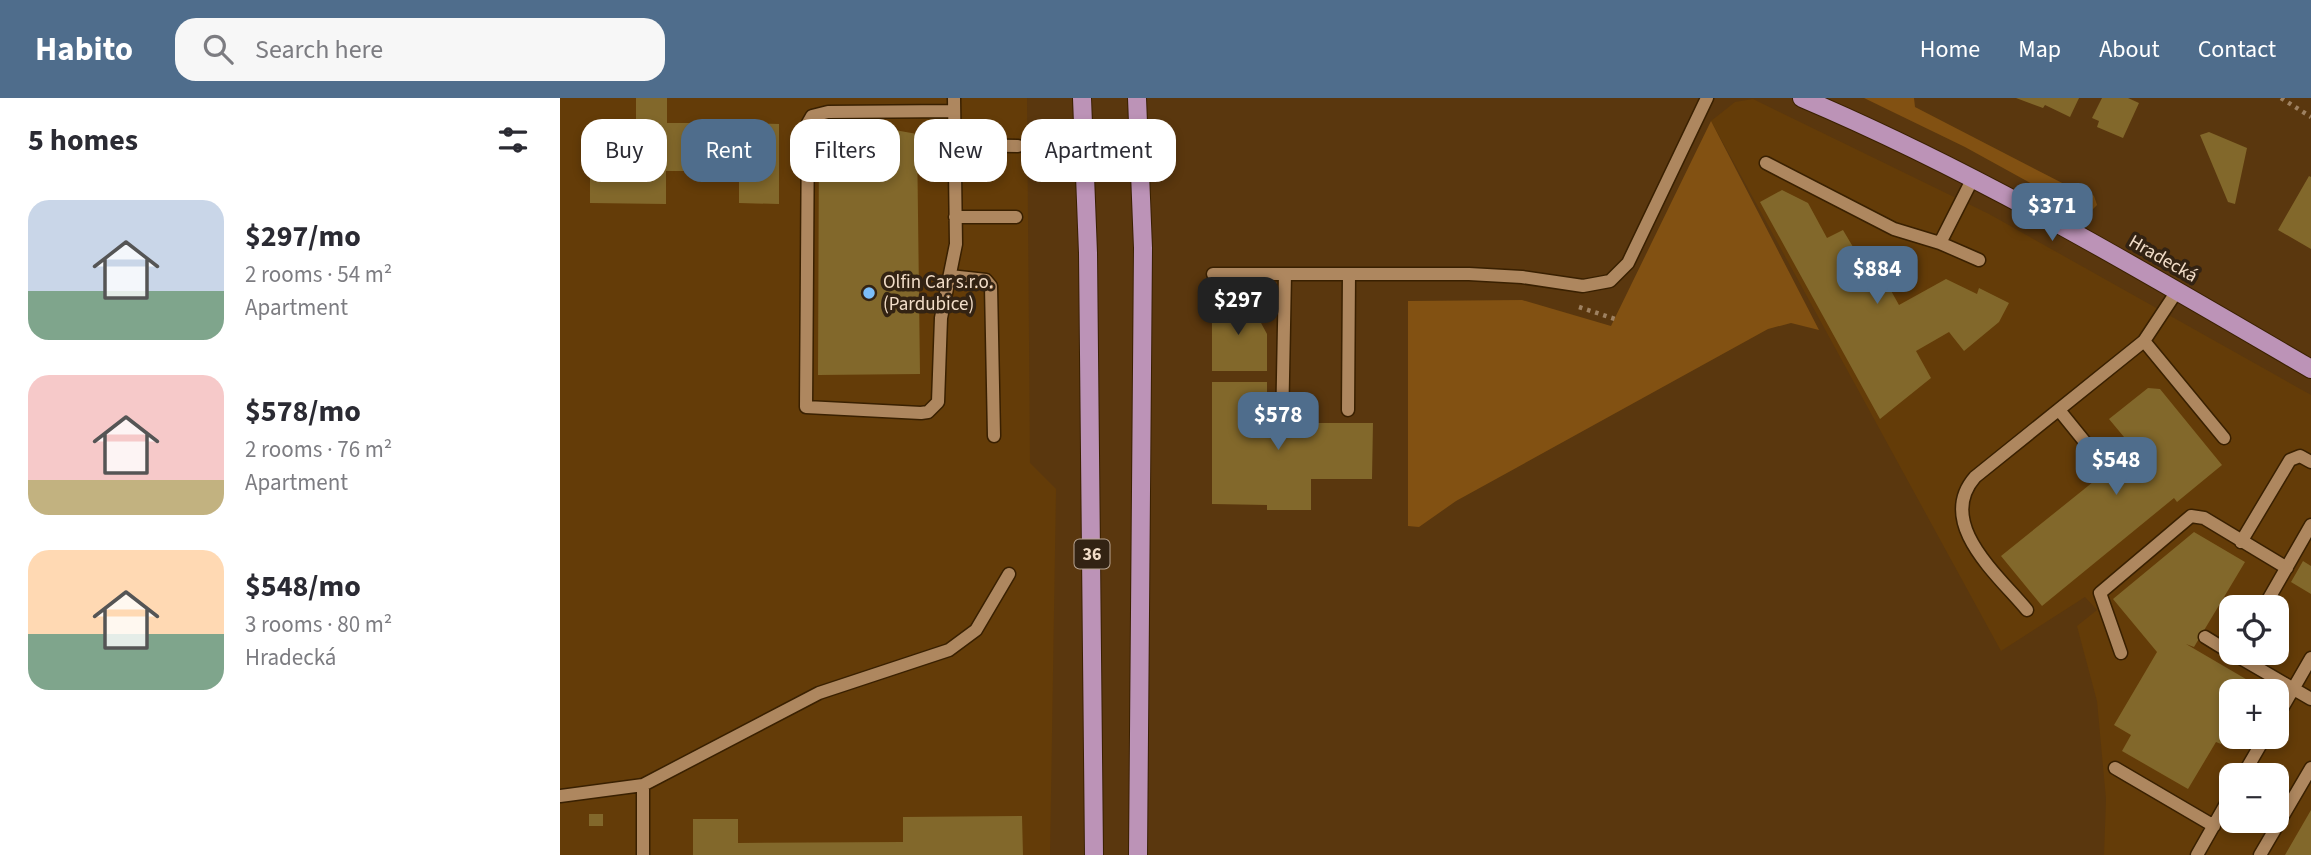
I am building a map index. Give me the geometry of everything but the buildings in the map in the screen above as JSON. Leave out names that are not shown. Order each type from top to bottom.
[{"type":"main road","name":"36","points":[[1082,98],[1088,253],[1094,855]]},
{"type":"main road","name":"Hradecká","points":[[1802,98],[1973,178],[2311,369]]},
{"type":"main road","points":[[1137,99],[1143,248],[1138,855]]},
{"type":"lane","points":[[1213,274],[1496,275],[1584,286],[1610,281],[1628,263],[1707,98]]},
{"type":"lane","points":[[954,105],[828,113],[812,116],[808,123],[806,407],[921,413],[934,408],[940,394],[940,318],[955,254],[955,182]]},
{"type":"lane","points":[[1007,146],[1018,146]]},
{"type":"lane","points":[[1766,163],[1894,229],[1940,243],[1979,260]]},
{"type":"lane","points":[[1940,243],[1973,178]]},
{"type":"lane","points":[[955,217],[1016,217]]},
{"type":"lane","points":[[1282,428],[1285,274]]},
{"type":"lane","points":[[1348,410],[1349,274]]},
{"type":"lane","points":[[950,276],[986,280],[991,286],[994,436]]},
{"type":"lane","points":[[2027,610],[1965,530],[1961,507],[1963,494],[1975,477],[2144,341],[2177,291]]},
{"type":"lane","points":[[2144,341],[2224,438]]},
{"type":"lane","points":[[2059,410],[2106,468]]},
{"type":"lane","points":[[2241,542],[2290,460],[2300,457],[2311,462]]},
{"type":"lane","points":[[2121,653],[2100,599],[2105,586],[2191,516],[2204,518],[2287,568]]},
{"type":"lane","points":[[2271,595],[2311,525]]},
{"type":"lane","points":[[560,796],[643,785],[819,692],[949,650],[976,630],[1009,574]]},
{"type":"lane","points":[[2205,637],[2219,645]]},
{"type":"lane","points":[[2289,696],[2311,658]]},
{"type":"lane","points":[[2254,665],[2311,699]]},
{"type":"lane","points":[[2115,768],[2214,826]]},
{"type":"lane","points":[[2260,855],[2311,768]]},
{"type":"lane","points":[[643,785],[643,855]]},
{"type":"lane","points":[[2197,855],[2219,817]]},
{"type":"path","points":[[2281,98],[2311,117]]},
{"type":"shaded area","points":[[560,98],[1027,98],[1027,119],[1021,119],[1021,182],[1028,182],[1030,463],[1056,489],[1050,855],[560,855]]},
{"type":"shaded area","points":[[1864,98],[1914,98],[1915,107],[2070,187],[2081,184],[2094,196],[2097,205],[2090,212],[2081,211],[1965,147]]},
{"type":"shaded area","points":[[1753,99],[1989,214],[2311,395],[2311,855],[2104,855],[2106,799],[2097,701],[2077,626],[2097,610],[2085,597],[2001,651],[1711,121],[1735,102]]},
{"type":"shaded area","points":[[1711,121],[1819,330],[1791,323],[1768,329],[1456,501],[1419,527],[1408,526],[1408,301],[1522,300],[1611,326]]},
{"type":"place","name":"Olfin Car s.r.o. (Pardubice)","points":[[869,293]]}]
